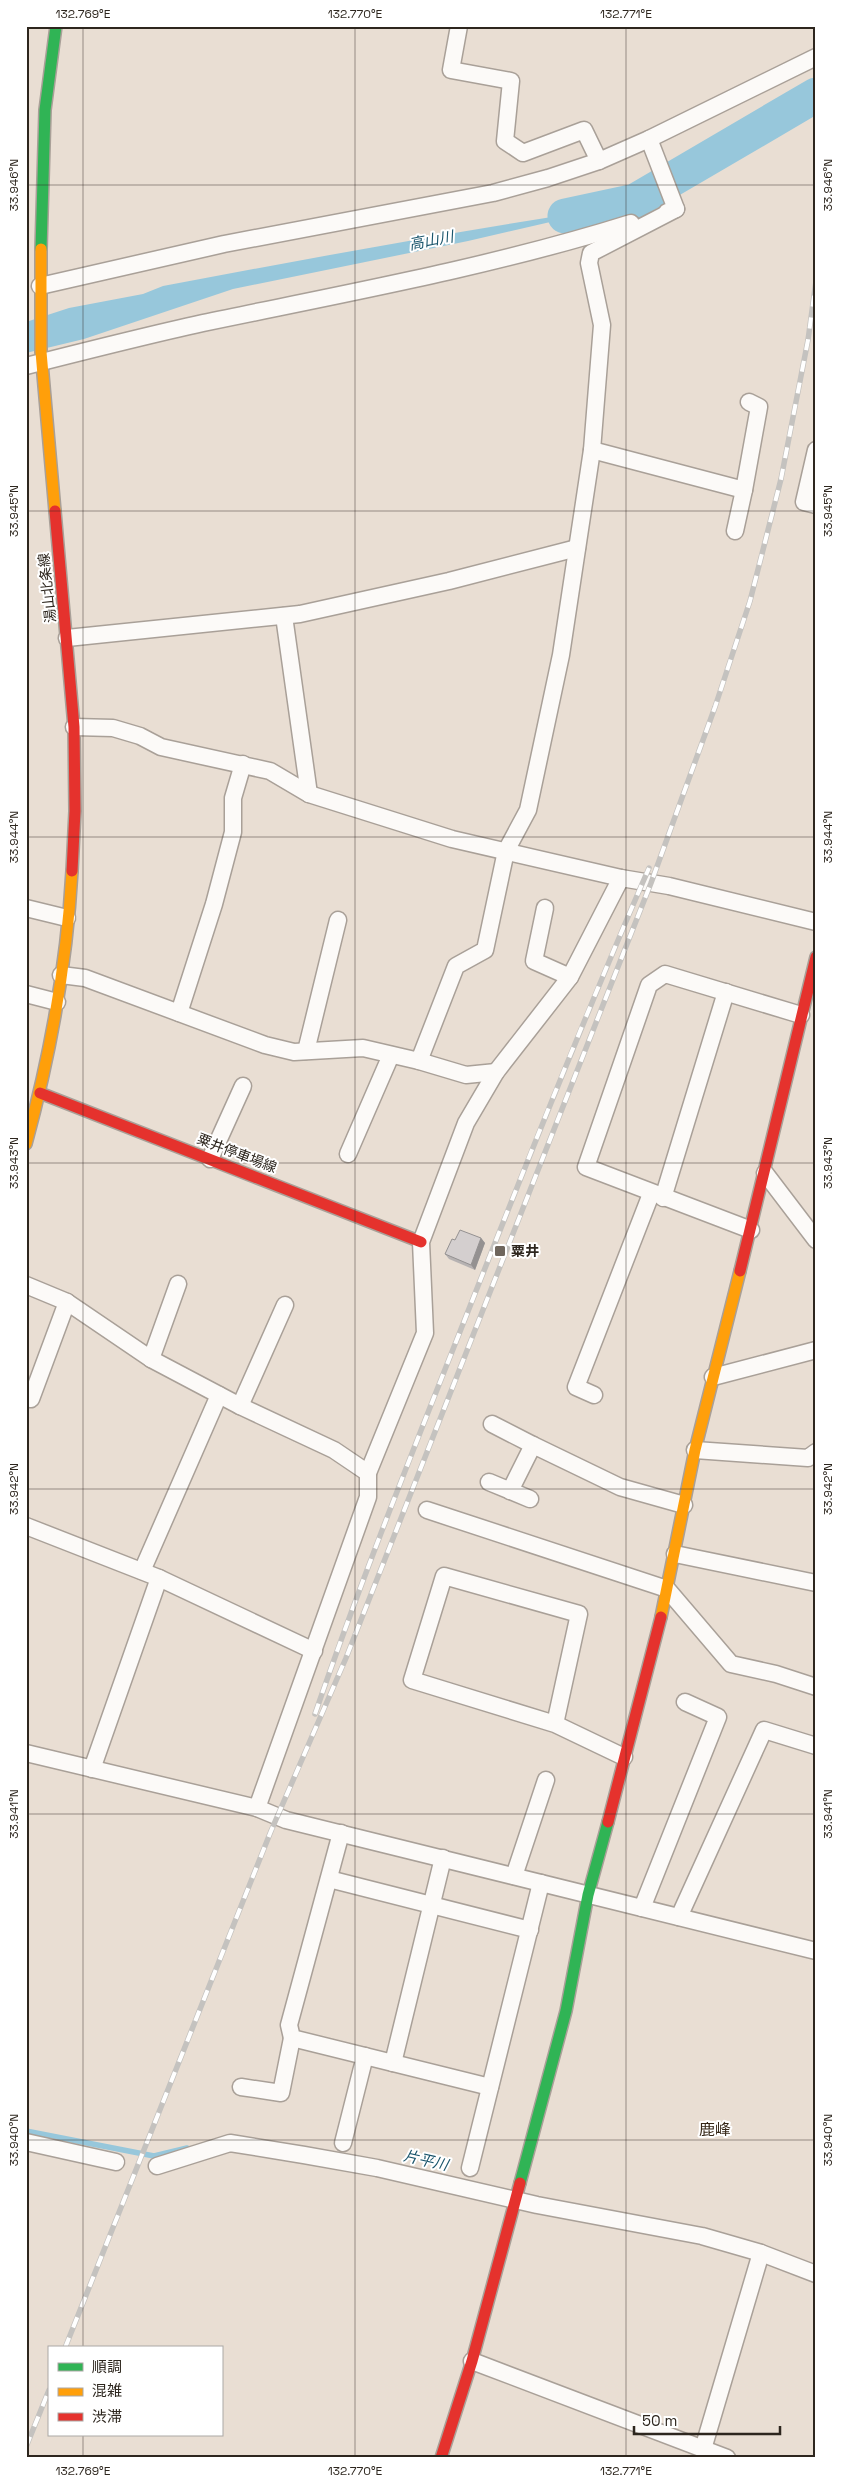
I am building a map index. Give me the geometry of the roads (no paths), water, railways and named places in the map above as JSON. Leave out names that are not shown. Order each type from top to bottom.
[{"type":"street","name":"湯山北条線","points":[[26,1144],[40,1093],[61,975],[75,811],[74,727],[67,638],[36,360],[35,301],[45,110],[56,26]]},
{"type":"street","points":[[458,26],[451,70],[511,81],[505,140],[523,153],[584,130],[599,161]]},
{"type":"street","points":[[35,301],[224,244],[493,193],[599,161],[652,143],[816,57]]},
{"type":"street","points":[[652,143],[674,203]]},
{"type":"street","points":[[36,360],[410,281],[594,235],[674,203]]},
{"type":"street","points":[[419,1061],[456,966],[485,950],[506,851],[528,810],[561,655],[592,450],[602,324],[589,263],[591,253],[674,203]]},
{"type":"street","points":[[735,531],[759,407],[748,402]]},
{"type":"street","points":[[592,450],[744,490]]},
{"type":"street","points":[[816,450],[804,502],[816,505]]},
{"type":"street","points":[[67,638],[284,616],[440,583],[577,548]]},
{"type":"street","points":[[284,616],[309,794]]},
{"type":"street","points":[[74,727],[113,728],[140,736],[161,747],[270,771],[309,794],[452,839],[621,878],[670,886],[816,922]]},
{"type":"street","points":[[179,1013],[214,904],[234,832],[234,798],[243,764]]},
{"type":"street","points":[[257,1808],[368,1497],[368,1472],[425,1334],[421,1242],[466,1123],[496,1072],[570,977],[621,878]]},
{"type":"street","points":[[26,908],[67,918]]},
{"type":"street","points":[[545,908],[534,961],[570,977]]},
{"type":"street","points":[[306,1051],[338,920]]},
{"type":"street","points":[[441,2458],[472,2361],[566,2011],[588,1895],[652,1657],[675,1554],[695,1450],[765,1173],[816,957]]},
{"type":"street","points":[[751,1230],[657,1196],[586,1167],[649,985],[665,974],[801,1015]]},
{"type":"street","points":[[61,975],[85,978],[265,1045],[294,1052],[363,1048],[419,1061],[466,1075],[496,1072]]},
{"type":"street","points":[[594,1395],[576,1387],[657,1196],[726,992]]},
{"type":"street","points":[[26,994],[57,1002]]},
{"type":"street","points":[[348,1154],[392,1055]]},
{"type":"street","points":[[210,1158],[243,1086]]},
{"type":"street","name":"粟井停車場線","points":[[40,1093],[421,1242]]},
{"type":"street","points":[[765,1173],[816,1240]]},
{"type":"street","points":[[151,1358],[178,1284]]},
{"type":"street","points":[[26,1285],[67,1302],[151,1358],[240,1406],[334,1450],[368,1472]]},
{"type":"street","points":[[32,1399],[67,1302]]},
{"type":"street","points":[[240,1406],[285,1305]]},
{"type":"street","points":[[714,1378],[816,1350]]},
{"type":"street","points":[[142,1571],[219,1395]]},
{"type":"street","points":[[492,1424],[620,1487],[684,1506]]},
{"type":"street","points":[[510,1491],[533,1445]]},
{"type":"street","points":[[695,1450],[808,1458],[816,1452]]},
{"type":"street","points":[[489,1482],[530,1499]]},
{"type":"street","points":[[427,1510],[667,1589],[731,1664],[776,1674],[816,1687]]},
{"type":"street","points":[[26,1526],[159,1578],[314,1651]]},
{"type":"street","points":[[675,1554],[816,1584]]},
{"type":"street","points":[[556,1724],[579,1614],[444,1576],[412,1680],[556,1724],[624,1757]]},
{"type":"street","points":[[92,1769],[159,1578]]},
{"type":"street","points":[[642,1908],[718,1717],[685,1702]]},
{"type":"street","points":[[679,1917],[764,1730],[816,1746]]},
{"type":"street","points":[[26,1753],[257,1808],[286,1820],[816,1951]]},
{"type":"street","points":[[514,1876],[546,1780]]},
{"type":"street","points":[[241,2087],[281,2093],[292,2038],[289,2025],[341,1833]]},
{"type":"street","points":[[393,2063],[442,1858]]},
{"type":"street","points":[[329,1879],[530,1930]]},
{"type":"street","points":[[470,2168],[541,1883]]},
{"type":"street","points":[[292,2038],[490,2087]]},
{"type":"street","points":[[343,2143],[365,2056]]},
{"type":"street","points":[[26,2142],[116,2162]]},
{"type":"street","points":[[157,2166],[230,2143],[377,2168],[516,2195],[702,2236],[761,2253],[816,2274]]},
{"type":"street","points":[[472,2361],[713,2454],[761,2253]]},
{"type":"water","points":[[611,208],[468,241],[233,289],[84,339],[26,353],[26,322],[69,308],[143,294],[163,286],[275,265]]},
{"type":"waterway","name":"高山川","points":[[565,216],[635,201],[816,95]]},
{"type":"waterway","name":"片平川","points":[[26,2131],[154,2156],[187,2148]]},
{"type":"railway","points":[[66,2346],[271,1831],[346,1658],[651,883],[715,707],[750,601],[781,479],[808,340],[816,281]]},
{"type":"railway","points":[[315,1714],[373,1554],[476,1291],[582,1026],[649,868]]},
{"type":"railway","points":[[26,2447],[48,2392]]},
{"type":"place","name":"粟井","points":[[500,1251]]},
{"type":"district","name":"鹿峰","points":[[715,2129]]}]
